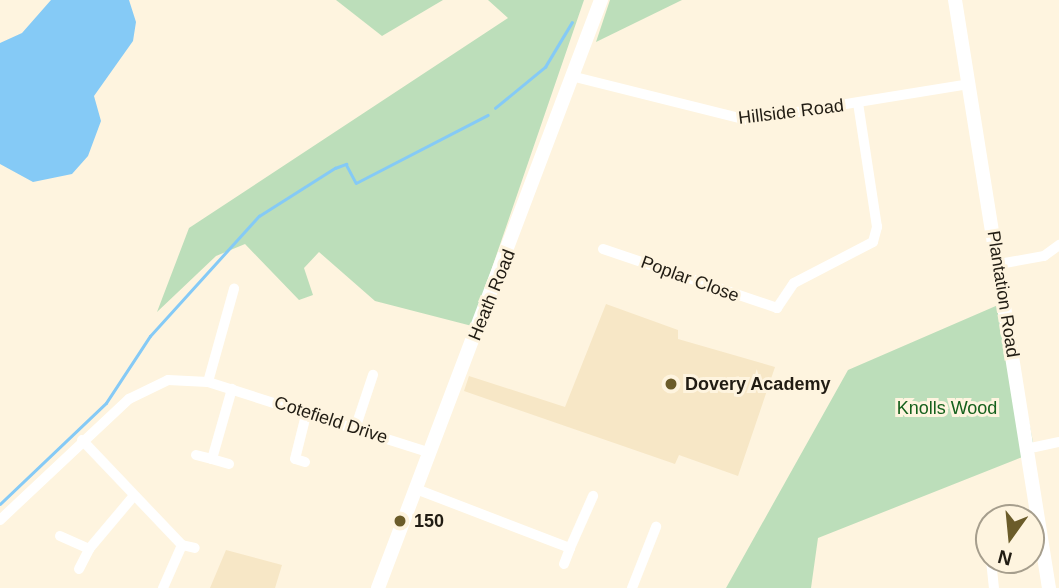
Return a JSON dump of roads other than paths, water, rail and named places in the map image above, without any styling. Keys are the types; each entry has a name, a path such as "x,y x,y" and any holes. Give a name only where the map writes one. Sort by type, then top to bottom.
{"street":[{"name":"Heath Road","path":"378,588 575,77 601,0"},
{"name":"Plantation Road","path":"955,0 1049,588"},
{"name":"Hillside Road","path":"575,77 725,119 858,103 970,84"},
{"name":"Poplar Close","path":"603,248 776,312 794,283 873,242 877,227 858,103"},
{"path":"999,264 1044,256 1059,245"},
{"path":"208,383 234,289"},
{"path":"356,426 373,375"},
{"name":"Cotefield Drive","path":"0,520 82,440 148,386 191,379 356,426 430,453"},
{"path":"212,459 232,389"},
{"path":"283,455 300,460 307,411"},
{"path":"82,440 132,498 181,545 195,548"},
{"path":"1026,449 1059,442"},
{"path":"196,455 229,464"},
{"path":"416,489 570,548"},
{"path":"564,564 593,496"},
{"path":"79,569 89,549 132,498"},
{"path":"632,588 656,527"},
{"path":"60,536 89,549"},
{"path":"163,588 181,545"}],"water":[{"path":"51,0 129,0 136,22 133,41 94,96 101,121 88,156 72,174 33,182 0,164 0,43 22,33"}],"waterway":[{"path":"495,108 545,67 572,22"},
{"path":"0,504 106,403 150,336 259,216 335,168 346,164 356,183 488,115"}],"place":[{"name":"Dovery Academy","path":"671,384"},
{"name":"150","path":"400,521"}],"park label":[{"name":"Knolls Wood","path":"947,408"}]}
